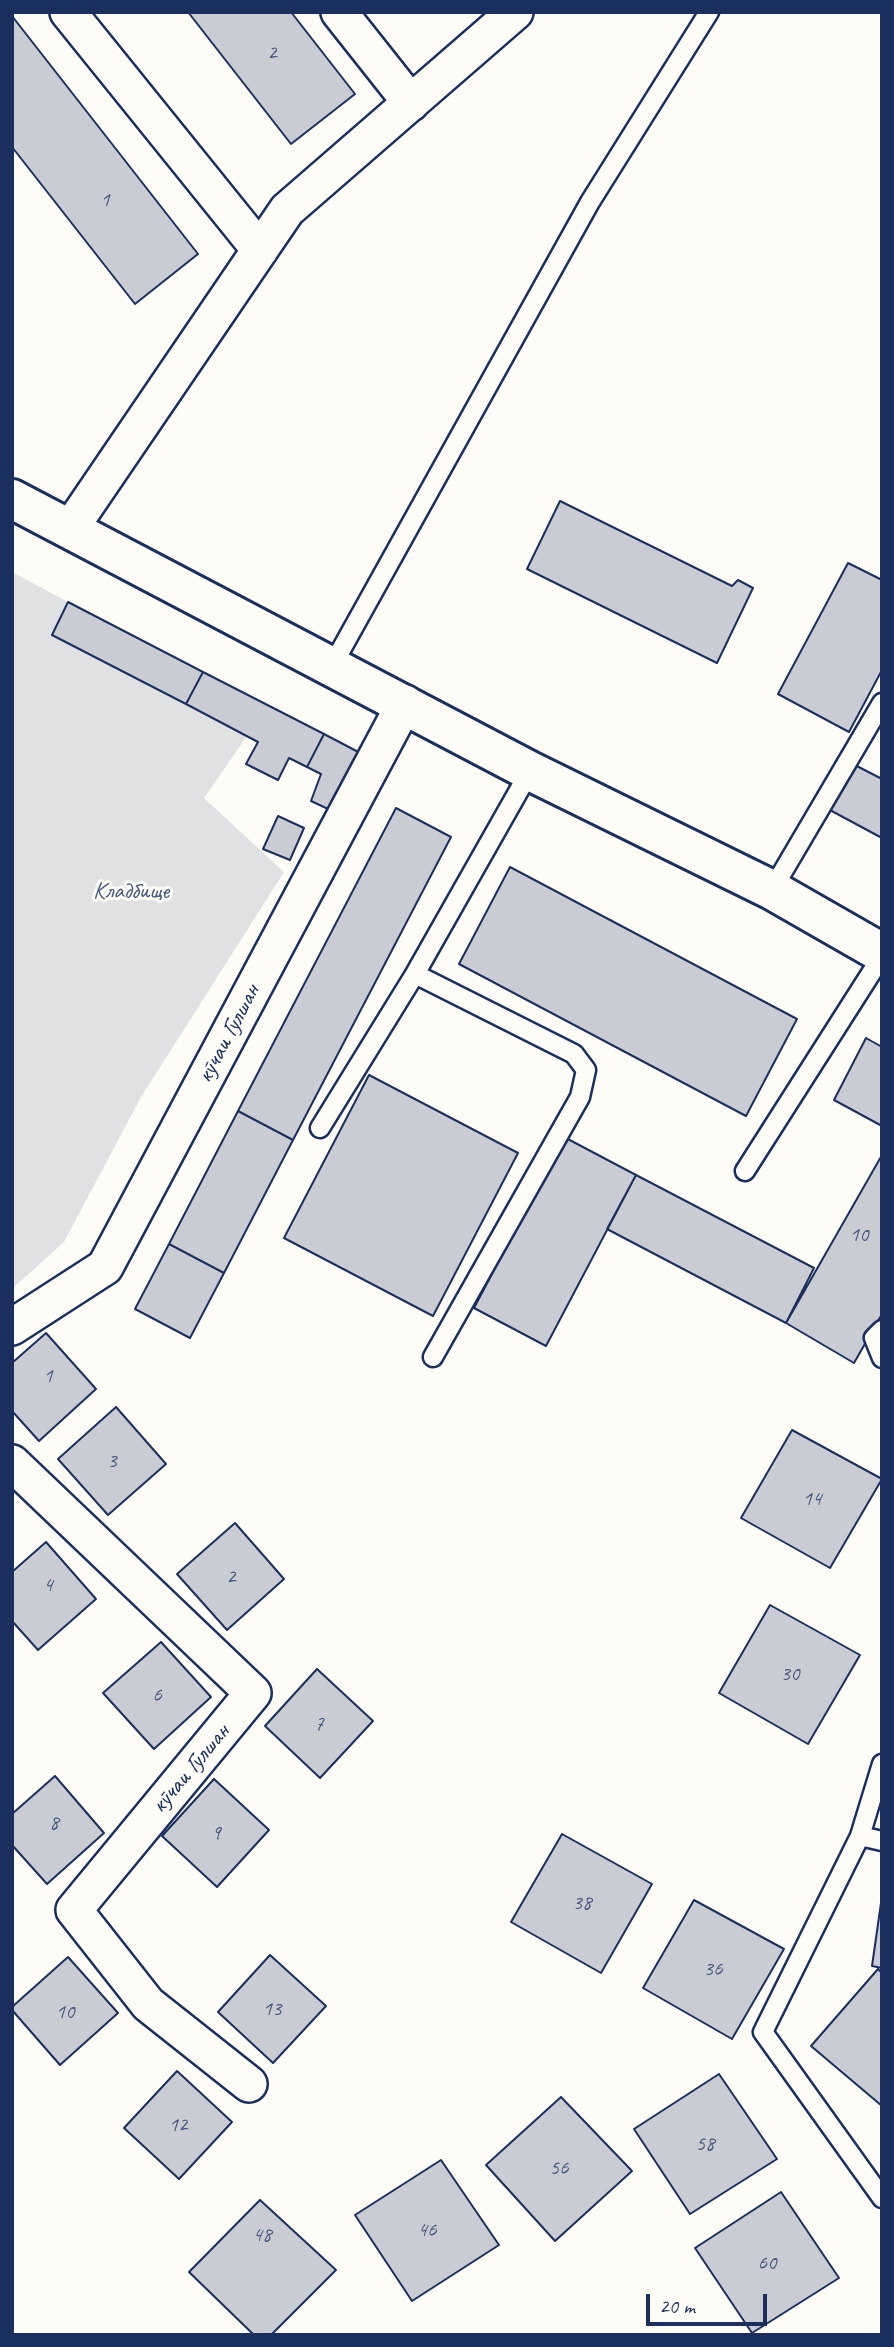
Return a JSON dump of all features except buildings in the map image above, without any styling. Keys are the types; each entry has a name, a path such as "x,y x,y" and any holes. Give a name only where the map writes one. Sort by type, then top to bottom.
{"main road":[{"path":"12,499 530,771 772,890 882,954"}],"street":[{"path":"68,12 260,250"},
{"path":"339,12 411,103"},
{"path":"70,529 287,210 515,12"},
{"name":"кӯчаи Гулшан","path":"12,1327 106,1267 405,703"},
{"name":"кӯчаи Гулшан","path":"12,1463 253,1693 74,1910 148,2004 249,2084"}],"lane":[{"path":"332,666 590,202 709,12"},
{"path":"772,890 882,703"},
{"path":"320,1128 415,974 530,771"},
{"path":"745,1171 882,954"},
{"path":"415,974 574,1054 586,1070 580,1097 433,1357"},
{"path":"882,1330 874,1338 882,1358"},
{"path":"882,1763 860,1836 763,2032 882,2198"},
{"path":"860,1836 882,1841"}],"green space":[{"name":"Кладбище","path":"12,572 68,602 52,635 247,736 204,798 284,872 141,1097 64,1242 12,1289"}]}
